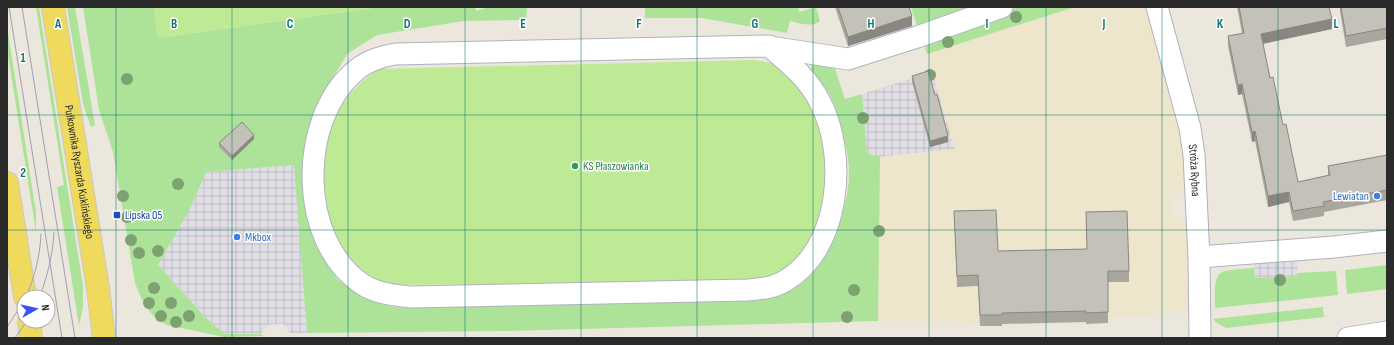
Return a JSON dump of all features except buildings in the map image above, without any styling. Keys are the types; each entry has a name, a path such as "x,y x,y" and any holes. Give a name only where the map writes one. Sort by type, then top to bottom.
{"main road":[{"name":"Pułkownika Ryszarda Kuklińskiego","path":"53,7 97,280 104,338"},
{"path":"7,182 24,289"}],"street":[{"path":"769,46 798,70 811,85 821,103 828,121 834,144 836,166 834,199 831,214 823,235 812,255 800,270 783,282 766,288 748,290 411,297 386,294 363,285 346,271 332,251 322,232 315,209 312,186 316,142 330,104 340,87 354,72 374,59 395,54 769,46 848,59 917,37 1002,7"},
{"name":"Stróża Rybna","path":"1156,7 1190,128 1194,155 1200,338"},
{"path":"1198,257 1334,247 1387,241"},
{"path":"1348,338 1387,332"}],"shaded area":[{"path":"1075,7 1146,7 1182,133 1186,180 1180,193 1172,197 1173,215 1180,217 1185,222 1187,227 1189,312 1108,318 1108,323 1086,324 1002,324 980,326 956,321 878,321 880,157 955,149 927,54"},
{"path":"932,72 955,149 880,157 867,153 862,94"},
{"name":"Mkbox","path":"295,165 307,333 290,333 283,324 268,325 261,334 225,334 206,318 158,265 190,209 206,172"},
{"path":"1297,258 1298,276 1255,278 1254,261"}],"green space":[{"path":"36,7 39,7 83,286 83,307 79,326 57,187 64,185"},
{"path":"67,7 75,7 95,125 91,127 83,104"},
{"path":"83,7 154,7 158,38 380,7 474,7 477,11 488,7 642,7 527,8 526,20 464,21 377,35 347,54 320,100 307,133 304,152 302,187 309,223 321,254 337,279 361,296 374,302 403,308 754,301 771,298 798,286 818,267 826,254 839,225 847,194 849,181 848,160 838,117 835,106 828,92 811,68 811,61 834,66 845,99 862,94 867,153 880,157 878,321 508,331 307,333 294,165 206,172 190,209 158,265 206,318 225,334 261,334 264,336 224,337 167,325 150,313 140,296 135,283 113,152 99,110"},
{"path":"154,7 380,7 158,38"},
{"path":"645,7 798,7 799,12 816,7 820,21 809,25 790,21 787,33 702,18 645,18"},
{"path":"911,7 984,7 918,29"},
{"path":"1019,7 1075,7 927,54 924,44 927,40"},
{"path":"7,26 36,211 36,232 7,49"},
{"name":"KS Płaszowianka","path":"755,60 771,63 797,81 814,108 828,157 825,208 804,253 781,274 753,282 382,285 362,271 351,259 341,246 327,217 321,181 328,136 341,107 351,93 378,69"},
{"path":"1387,265 1387,289 1347,294 1345,270"},
{"path":"1254,268 1255,278 1297,276 1297,273 1336,271 1338,295 1215,308 1215,285 1220,274 1224,271"},
{"path":"1323,307 1324,317 1226,328 1213,319"}],"tram line":[{"path":"9,7 62,338"},
{"path":"22,7 75,338"},
{"path":"42,289 49,265 54,232"},
{"path":"29,289 40,250 41,234"},
{"path":"7,327 16,313"},
{"path":"15,338 21,329"}],"place":[{"name":"KS Płaszowianka","path":"575,166"},
{"name":"Lewiatan","path":"1377,196"},
{"name":"Lipska 05","path":"117,215"},
{"name":"Mkbox","path":"237,237"}]}
